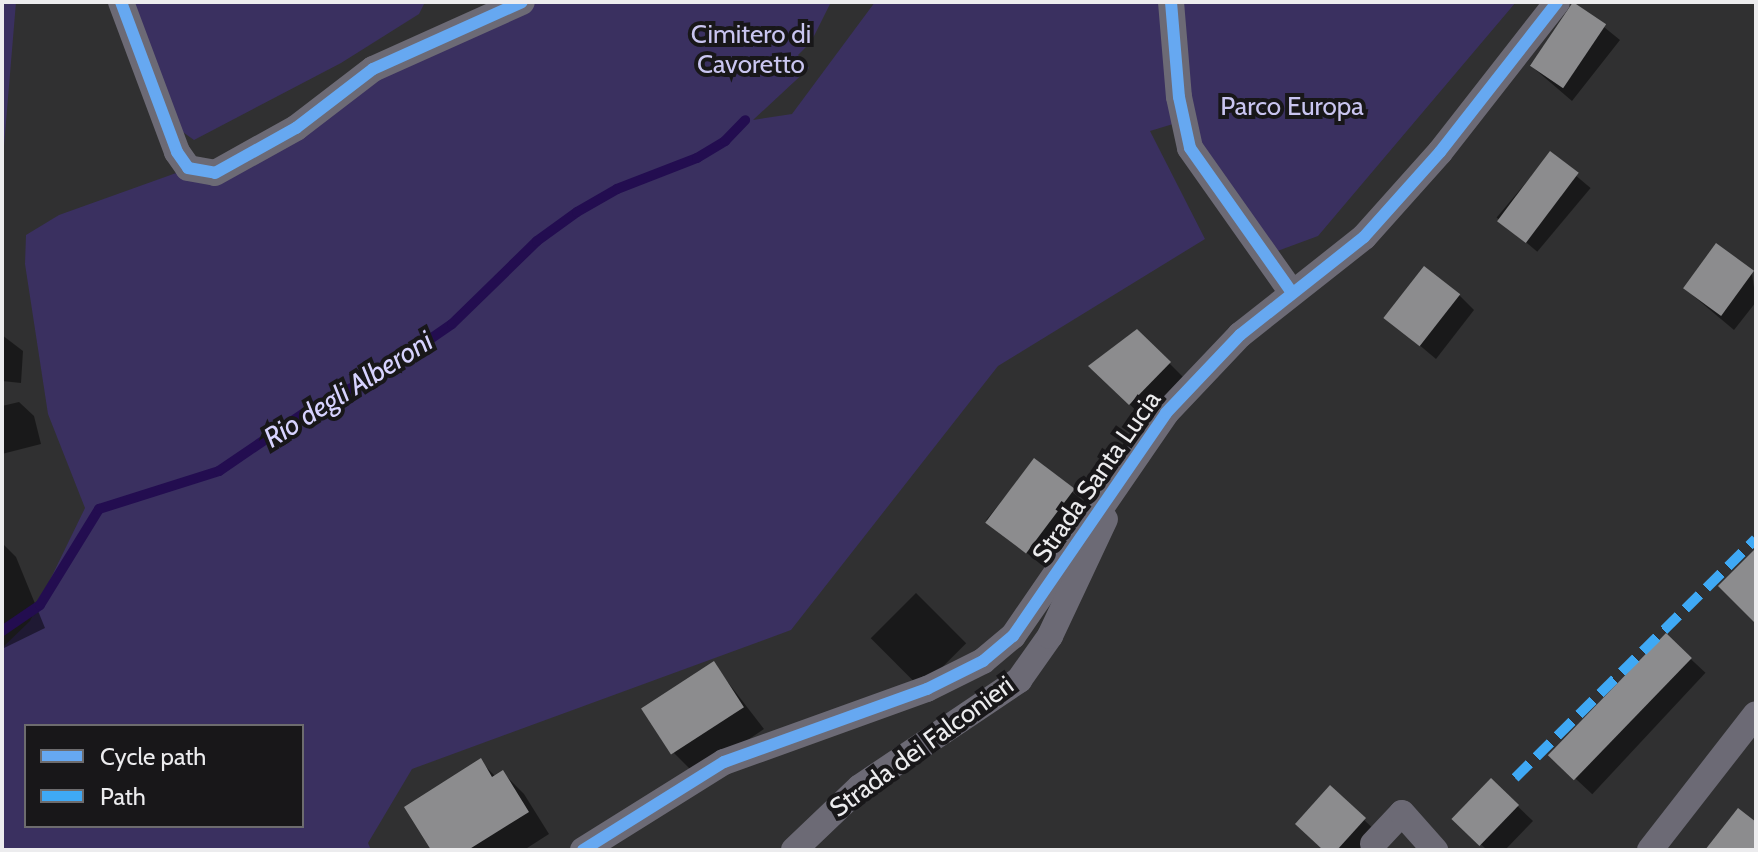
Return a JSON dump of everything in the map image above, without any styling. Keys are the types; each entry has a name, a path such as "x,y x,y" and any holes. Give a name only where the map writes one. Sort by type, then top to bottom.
{"street":[{"path":"121,2 177,152 188,168 215,173 234,166 296,128 373,69 522,2"},
{"path":"1171,2 1179,97 1190,148 1290,290"},
{"name":"Strada Santa Lucia","path":"583,850 724,762 868,714 983,661 1013,636 1166,413 1290,290 1364,237 1440,152 1557,2"},
{"name":"Strada dei Falconieri","path":"794,850 860,787 1019,680 1067,603 1126,468"},
{"path":"1650,850 1756,714"},
{"path":"1373,844 1402,813 1435,850"}],"green space":[{"path":"2,2 16,2 2,170"},
{"path":"134,2 425,2 419,14 341,63 194,140 180,130"},
{"path":"513,2 831,2 811,42 798,55 809,68 753,120 792,114 875,2 1516,2 1318,236 1261,257 1183,121 1150,131 1205,239 998,366 791,630 412,769 368,843 371,850 2,850 2,648 30,621 85,508 48,414 25,264 26,235 59,215 218,158"}],"building":[{"path":"1573,2 1606,24 1563,88 1530,66"},
{"path":"1550,151 1579,173 1526,243 1497,221"},
{"path":"1716,243 1754,271 1721,316 1683,288"},
{"path":"1424,266 1460,294 1420,346 1383,318"},
{"path":"1137,329 1171,362 1129,405 1088,366"},
{"path":"1034,458 1075,489 1026,553 985,523"},
{"path":"1756,548 1756,624 1718,586"},
{"path":"1666,633 1692,658 1574,780 1548,755"},
{"path":"714,661 744,707 671,755 641,708"},
{"path":"481,758 492,777 503,770 529,812 468,850 431,850 404,807"},
{"path":"1491,778 1519,805 1479,846 1451,819"},
{"path":"1330,785 1366,818 1337,850 1323,850 1295,824"},
{"path":"1738,808 1756,822 1756,850 1705,850"}],"waterway":[{"name":"Rio degli Alberoni","path":"2,631 40,605 99,509 219,471 310,409 381,373 452,324 537,241 577,212 617,189 697,158 725,141 745,120"}],"marked path":[{"path":"1515,778 1756,539"}],"cycle path":[{"path":"121,2 177,152 188,168 215,173 296,128 373,69 522,2"},
{"path":"1171,2 1179,97 1190,148 1290,290"},
{"path":"583,850 724,762 927,689 983,661 1013,636 1166,413 1240,335 1364,237 1440,152 1557,2"}],"park label":[{"name":"Cimitero di Cavoretto","path":"751,50"},
{"name":"Parco Europa","path":"1292,107"}]}
